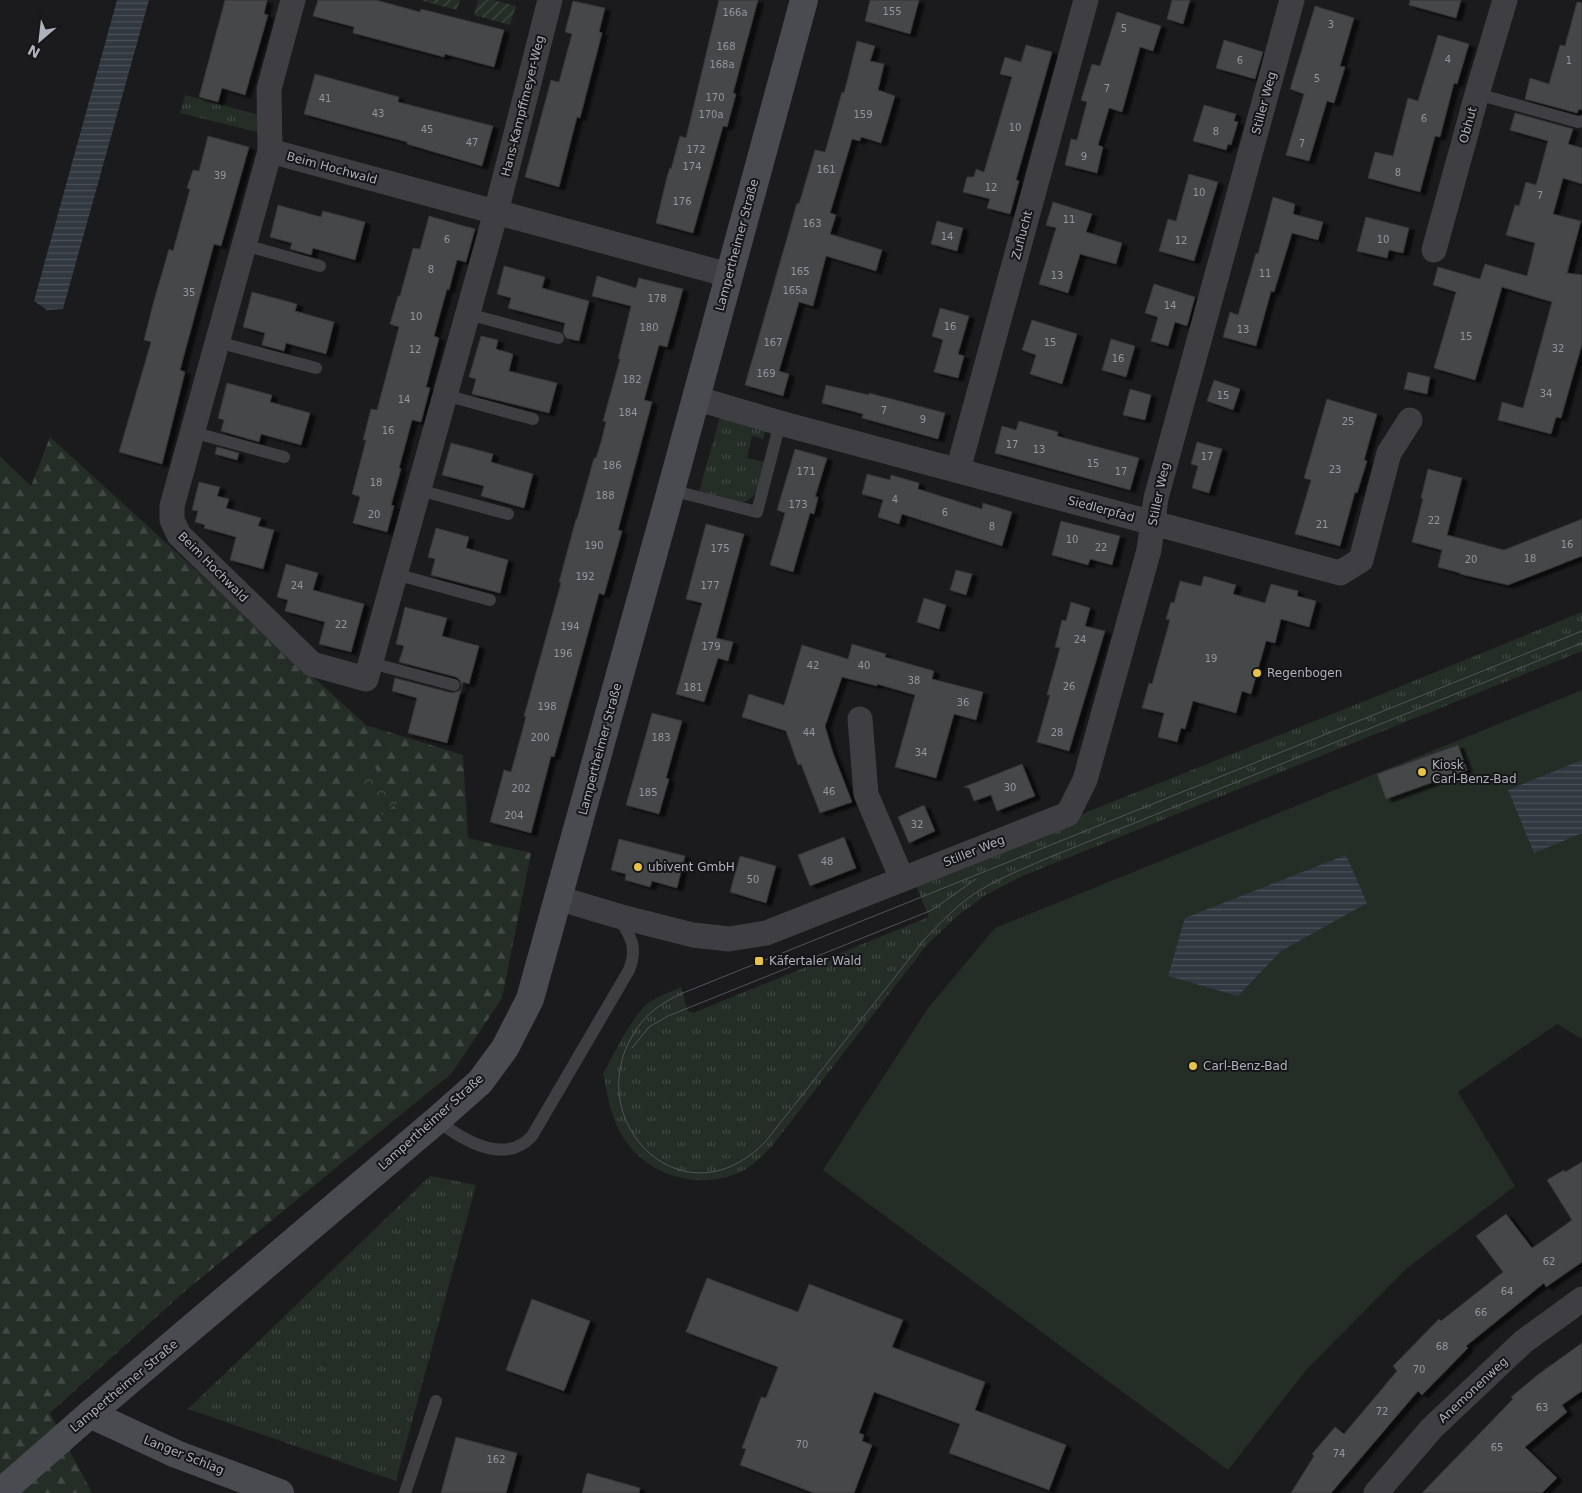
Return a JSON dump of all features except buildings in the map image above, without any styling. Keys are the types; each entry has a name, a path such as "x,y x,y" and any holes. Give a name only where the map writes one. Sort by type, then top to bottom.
{"street":[{"path":"270,152 270,89 294,0"},
{"name":"Lampertheimer Straße","path":"0,1493 90,1414 437,1120 480,1082 505,1048 530,999 804,0"},
{"name":"Zuflucht","path":"958,470 1086,0"},
{"name":"Stiller Weg","path":"558,898 618,916 694,935 729,939 766,933 1068,814 1085,780 1149,550 1156,498 1292,0"},
{"name":"Obhut","path":"1434,250 1505,0"},
{"name":"Hans-Kampffmeyer-Weg","path":"496,212 546,1"},
{"name":"Beim Hochwald","path":"496,212 366,679 312,664 179,535 172,520 172,506 270,152 496,212 729,275"},
{"name":"Siedlerpfad","path":"695,398 780,423 1340,573 1361,560 1389,453 1410,420"},
{"path":"860,719 866,794 902,880"},
{"name":"Anemonenweg","path":"1376,1493 1432,1428 1523,1342 1582,1299"},
{"name":"Langer Schlag","path":"90,1414 176,1454 280,1493"}],"lane":[{"path":"1477,94 1578,122 1582,121"},
{"path":"244,246 320,266"},
{"path":"468,314 558,338"},
{"path":"217,342 316,368"},
{"path":"445,395 533,419"},
{"path":"671,490 757,512 780,423"},
{"path":"192,432 284,457"},
{"path":"419,490 508,514"},
{"path":"395,574 490,600"},
{"path":"371,662 454,685"},
{"path":"437,1120 449,1130 466,1139 501,1151 516,1149 526,1143 532,1136 632,962 634,955 633,944 618,916"},
{"path":"405,1493 436,1401"}],"green space":[{"path":"423,0 460,0 457,10"},
{"path":"478,0 494,0 516,6 510,25 474,15"},
{"path":"185,95 260,115 261,133 180,113"},
{"path":"720,417 766,428 763,439 752,436 747,458 764,462 758,487 752,497 741,503 699,491"},
{"path":"50,437 366,725 463,755 468,838 531,853 502,998 452,1073 185,1291 50,1413 92,1493 0,1493 0,456 31,486"},
{"path":"1582,612 1582,651 1020,877 984,896 956,917 926,946 772,1146 756,1162 741,1172 719,1179 702,1180 685,1179 669,1174 654,1167 640,1157 628,1145 619,1130 611,1110 603,1074 634,1019 646,1005 654,1000 681,987 688,1011 693,1013 929,917 914,881"},
{"name":"Carl-Benz-Bad","path":"1582,690 1582,1039 1557,1024 1458,1092 1515,1186 1406,1269 1307,1369 1228,1470 823,1170 928,1008 995,928"},
{"path":"375,768 400,801 382,815 356,782"},
{"path":"430,1176 476,1185 396,1481 188,1409"}],"shaded area":[{"path":"117,0 149,0 63,309 47,310 34,301"},
{"path":"1582,760 1582,833 1534,853 1508,790"},
{"path":"1346,855 1367,903 1281,951 1238,996 1168,976 1185,918"}],"tram line":[{"path":"1582,631 678,995 659,1007 642,1022 623,1056 619,1091 627,1122 645,1149 670,1166 700,1173 733,1165 766,1141 924,940 958,907 980,890 1055,855 1582,643"},
{"path":"632,1048 649,1027 668,1016 932,910 976,879"}],"place":[{"name":"Regenbogen","path":"1257,673"},
{"name":"Kiosk Carl-Benz-Bad","path":"1422,772"},
{"name":"ubivent GmbH","path":"638,867"},
{"name":"Käfertaler Wald","path":"759,961"},
{"name":"Carl-Benz-Bad","path":"1193,1066"}]}
